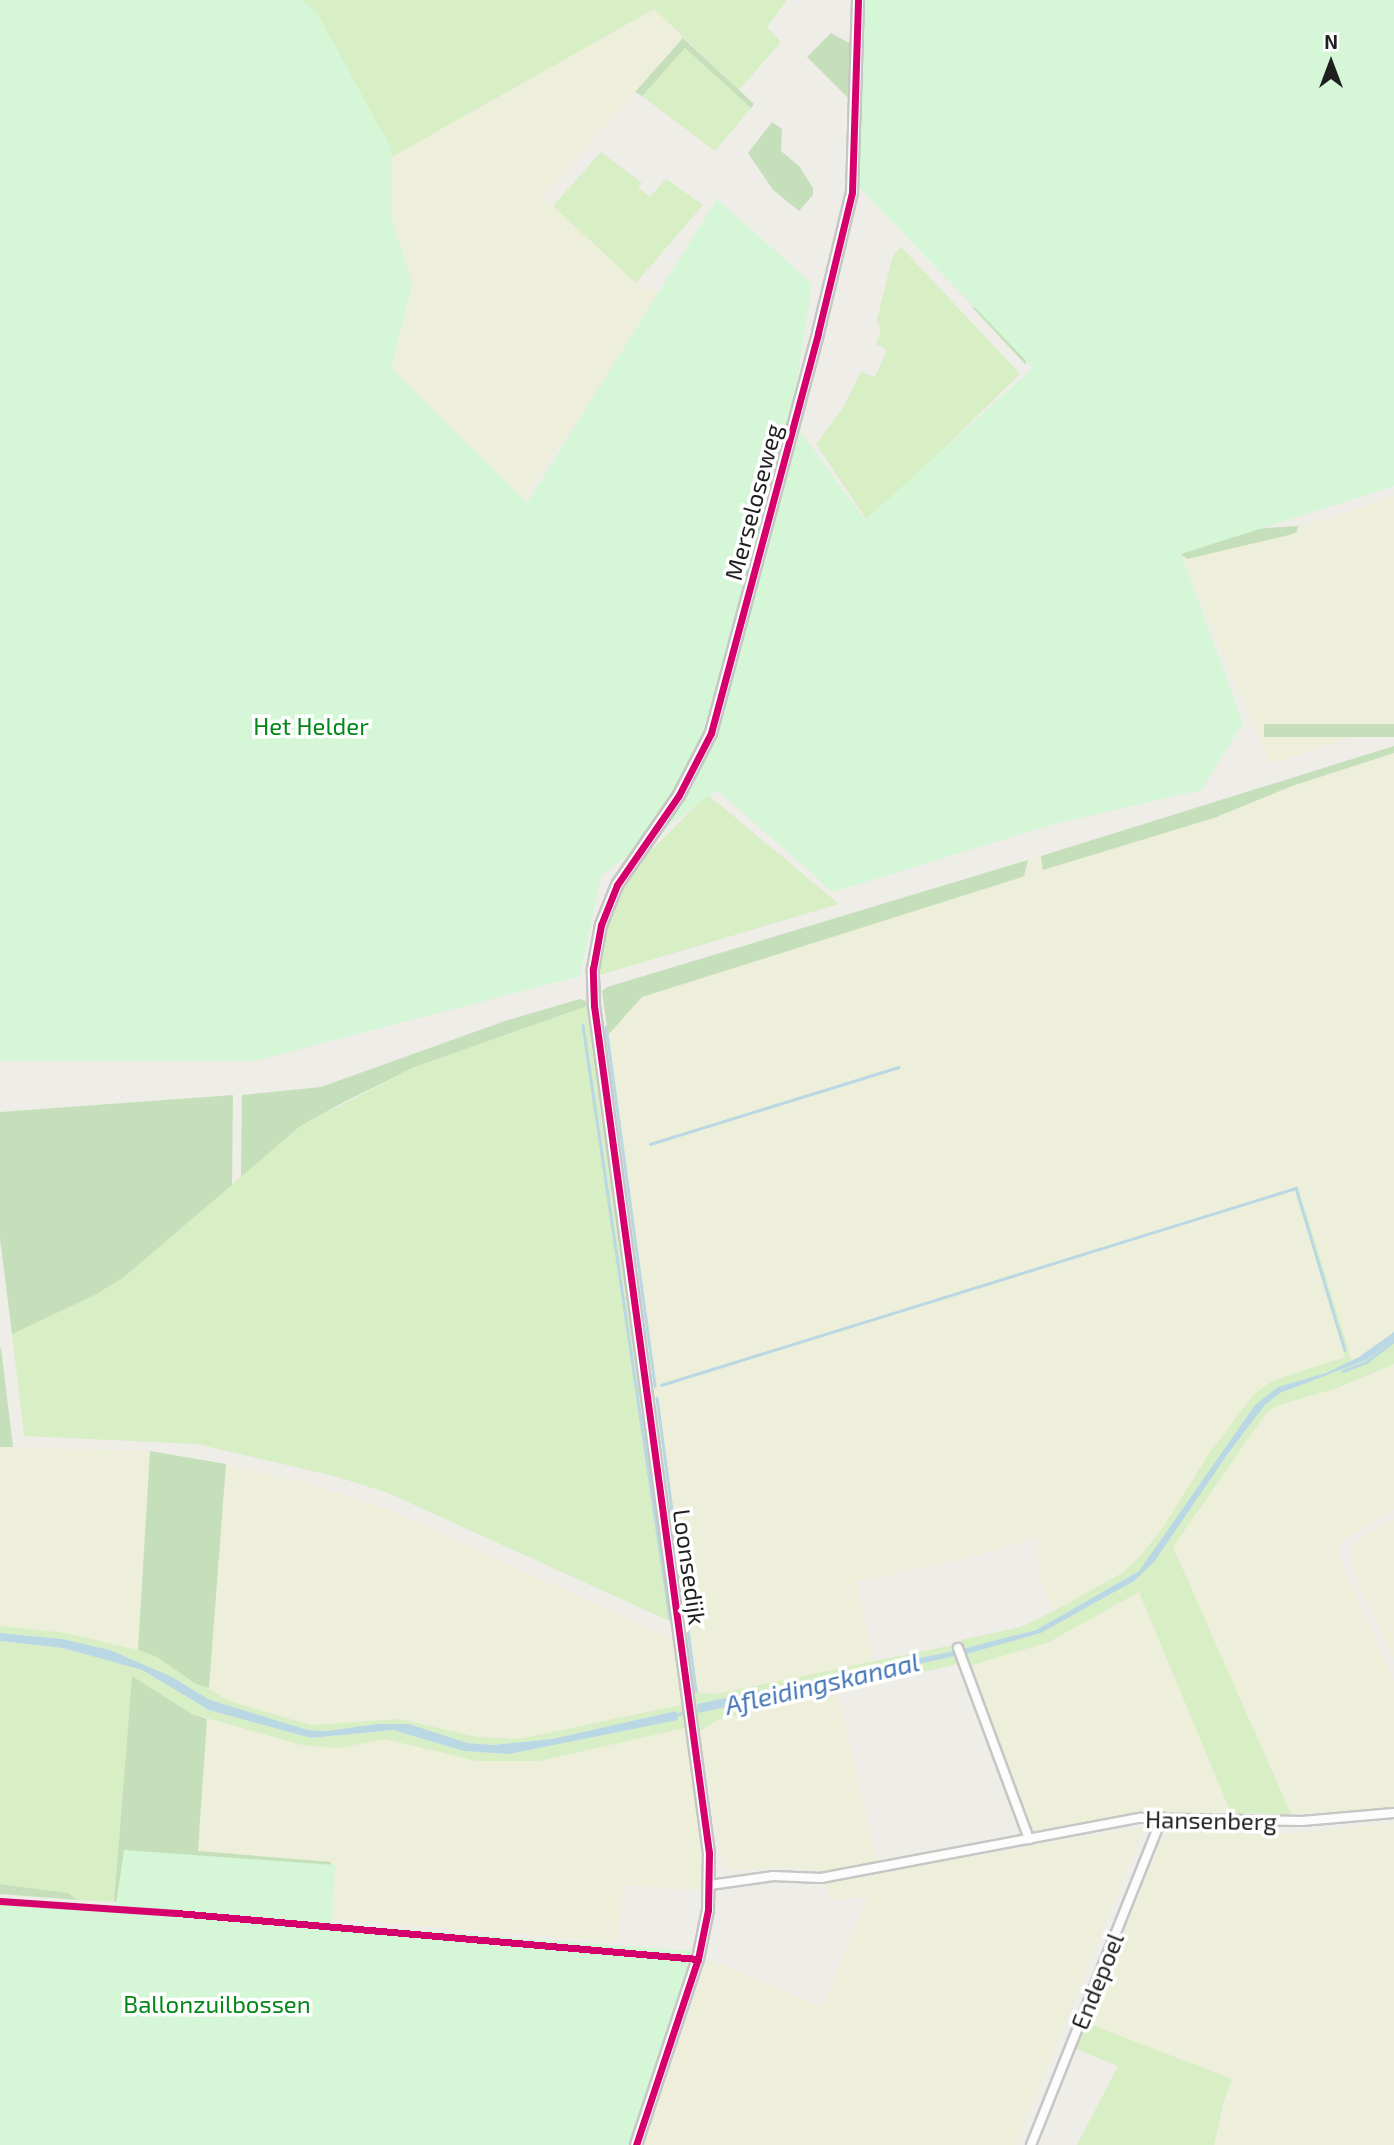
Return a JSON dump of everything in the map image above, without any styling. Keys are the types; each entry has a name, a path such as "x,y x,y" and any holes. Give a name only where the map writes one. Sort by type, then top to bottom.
{"street":[{"name":"Merseloseweg","path":"593,986 601,925 617,885 679,794 711,733 815,346 852,192 858,1"},
{"name":"Loonsedijk","path":"593,986 709,1853 710,1885 698,1959 636,2145"},
{"path":"958,1648 1029,1839"},
{"name":"Hansenberg","path":"710,1885 773,1876 821,1878 1140,1818 1302,1821 1394,1813"},
{"name":"Endepoel","path":"1031,2145 1162,1817"}],"green space":[{"name":"Het Helder","path":"0,0 301,0 317,13 391,148 391,216 412,284 391,368 527,503 717,199 812,284 791,419 865,520 1033,368 854,182 863,0 1394,0 1394,486 1181,554 1243,723 1201,790 1054,824 833,892 717,790 601,875 580,976 254,1061 0,1061"},
{"path":"296,0 787,0 767,27 781,42 739,90 654,9 390,158"},
{"path":"655,9 683,38 542,196 641,287 665,294 521,500 396,376 394,361 400,332 388,215 390,158"},
{"path":"831,33 851,44 850,100 807,57"},
{"path":"683,38 754,104 751,108 685,48 642,96 635,92"},
{"path":"685,48 751,108 715,151 642,96"},
{"path":"772,122 782,129 781,151 799,166 813,188 813,195 799,211 773,190 748,153"},
{"path":"601,152 642,183 638,187 650,197 666,179 703,205 636,283 553,206"},
{"path":"901,247 1020,374 868,522 816,444 844,406 861,372 875,377 887,350 876,344 881,330 877,320 893,255"},
{"path":"972,307 982,308 1025,349 1026,365"},
{"path":"1394,495 1394,724 1270,764 1182,558 1289,535 1297,532 1298,526 1345,514"},
{"path":"1298,526 1297,532 1289,535 1187,559 1179,553 1236,530"},
{"path":"1264,724 1394,724 1394,737 1264,737"},
{"path":"1394,746 1394,753 1292,786 1214,818 1043,870 1041,856"},
{"path":"1394,753 1394,1332 1352,1361 1298,1188 1295,1188 1345,1357 1274,1380 1208,1456 1164,1526 1142,1554 1122,1573 1054,1611 1039,1577 1037,1537 968,1558 857,1582 874,1663 716,1694 692,1692 608,1035 642,997 1027,871 1028,860 1041,856 1044,870 1214,818 1292,786"},
{"path":"707,794 839,904 600,975 599,948 625,877"},
{"path":"1028,860 1024,876 1016,879 642,997 608,1035 602,991 607,987"},
{"path":"580,999 586,1001 587,1006 412,1068 344,1102 299,1127 241,1177 242,1095 321,1087 505,1021"},
{"path":"587,1006 674,1623 388,1493 338,1477 197,1444 24,1436 12,1334 95,1295 124,1277 299,1127 412,1068"},
{"path":"233,1095 232,1185 124,1277 95,1295 12,1334 0,1239 0,1112"},
{"path":"1298,1187 1352,1361 1326,1373 1278,1387 1255,1405 1139,1571 1036,1630 962,1649 961,1640 1020,1627 1122,1573 1142,1554 1164,1526 1208,1455 1255,1393 1274,1380 1345,1357 1295,1188"},
{"path":"1394,1340 1394,1364 1337,1388 1279,1405 1266,1413 1173,1547 1291,1814 1231,1813 1139,1592 1049,1642 966,1667 963,1655 1041,1633 1134,1581 1265,1405 1280,1393 1366,1360"},
{"path":"1,1348 13,1447 0,1447"},
{"path":"1394,1364 1394,1509 1342,1541 1338,1554 1394,1682 1394,1808 1291,1814 1173,1547 1266,1413 1279,1405 1337,1388"},
{"path":"0,1447 150,1451 138,1650 66,1633 0,1626"},
{"path":"150,1451 226,1464 209,1688 196,1684 157,1657 138,1650"},
{"path":"226,1464 303,1482 387,1509 676,1641 685,1704 519,1739 478,1737 399,1719 310,1725 227,1700 209,1688"},
{"path":"1394,1519 1394,1659 1354,1573 1351,1554 1353,1545 1361,1538"},
{"path":"1139,1592 1231,1813 1139,1813 1031,1836 966,1667 1049,1642"},
{"path":"0,1626 66,1633 138,1650 157,1657 227,1700 310,1725 399,1719 478,1737 519,1739 685,1704 689,1727 539,1761 477,1761 385,1739 338,1748 302,1745 192,1714 132,1676 114,1902 78,1900 68,1893 0,1884 0,1641 63,1648 142,1670 209,1710 311,1738 393,1730 464,1751 509,1754 677,1720 676,1711 552,1739 493,1745 467,1743 409,1724 327,1731 308,1730 210,1700 172,1677 110,1650 62,1639 0,1633"},
{"path":"953,1645 958,1664 719,1719 698,1732 692,1692 716,1694","holes":["953,1651 954,1656 699,1713 697,1704"]},
{"path":"132,1676 192,1714 207,1719 198,1851 331,1862 328,1919 114,1902"},
{"path":"838,1694 877,1862 819,1872 782,1867 732,1871 721,1857 712,1792 698,1732 719,1719"},
{"path":"207,1719 302,1745 338,1748 385,1739 477,1761 539,1761 689,1727 704,1851 701,1891 623,1885 618,1942 328,1919 198,1851"},
{"path":"1394,1823 1394,2145 1214,2145 1232,2079 1087,2023 1164,1836 1173,1829 1275,1835"},
{"path":"1144,1827 1016,2145 644,2145 708,1959 822,2007 868,1896 829,1901 827,1881"},
{"name":"Ballonzuilbossen","path":"124,1850 335,1865 332,1924 706,1952 640,2145 0,2145 0,1898 116,1905"},
{"path":"0,1884 68,1893 78,1900 0,1894"},
{"path":"1087,2023 1232,2079 1214,2145 1077,2145 1118,2066 1076,2049"}],"water":[{"path":"1394,1332 1394,1340 1366,1360 1280,1393 1265,1405 1227,1455 1154,1562 1134,1581 1041,1633 963,1655 962,1649 1036,1630 1139,1571 1255,1405 1278,1387 1326,1373 1359,1357"},
{"path":"0,1633 62,1639 110,1650 172,1677 210,1700 308,1730 327,1731 377,1724 409,1724 467,1743 493,1745 552,1739 676,1711 678,1720 509,1754 464,1751 393,1730 311,1738 209,1710 142,1670 63,1648 0,1641"},
{"path":"954,1651 955,1656 699,1713 697,1704"}],"waterway":[{"path":"583,1025 670,1618"},
{"path":"606,1027 655,1386"},
{"path":"650,1144 898,1067"},
{"path":"661,1385 1296,1188 1345,1350"},
{"name":"Afleidingskanaal","path":"1343,1371 1366,1362 1394,1341"},
{"path":"657,1398 696,1690"},
{"name":"Afleidingskanaal","path":"674,1715 698,1710"}],"cycle path":[{"path":"636,2145 698,1959 708,1910 709,1853 594,1006 593,969 601,925 617,885 679,795 711,733 818,333 852,192 858,0"},
{"path":"0,1901 177,1913 698,1959"}]}
